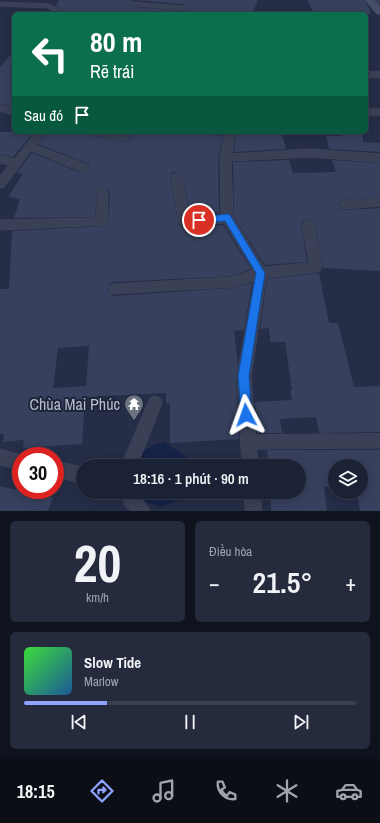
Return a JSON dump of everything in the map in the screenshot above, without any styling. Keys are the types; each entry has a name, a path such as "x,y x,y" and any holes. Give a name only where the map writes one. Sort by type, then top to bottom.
{"street":[{"path":"370,1 380,12"},
{"path":"132,12 135,2 184,8"},
{"path":"0,4 50,6 60,12"},
{"path":"368,74 380,74"},
{"path":"0,108 12,111"},
{"path":"368,112 380,112"},
{"path":"0,184 40,134"},
{"path":"104,134 125,138"},
{"path":"230,134 225,158 227,218 261,273 244,376 249,459"},
{"path":"30,147 84,168"},
{"path":"225,158 309,153 380,158"},
{"path":"0,159 17,163"},
{"path":"176,177 185,222 227,218"},
{"path":"0,225 100,222 103,192"},
{"path":"345,205 380,202"},
{"path":"114,289 232,282 261,273 316,267 308,225"},
{"path":"132,459 156,403"},
{"path":"0,457 12,460"},
{"path":"64,471 76,474"},
{"path":"131,499 142,511"},
{"path":"253,499 254,511"}],"lane":[{"path":"370,1 380,2"},
{"path":"248,442 380,441"}],"water":[{"path":"165,442 188,459 138,459 143,452 154,445"},
{"path":"138,499 183,499 160,507"}],"building":[{"path":"59,0 132,0 258,0 253,12 66,12 56,6","holes":["132,0 183,4 188,9 183,11 135,7 130,4"]},
{"path":"307,0 364,0 371,14 368,14 368,12 313,12"},
{"path":"12,53 12,107 0,104 0,67"},
{"path":"0,132 12,132 12,134 32,134 13,157 0,154"},
{"path":"46,134 90,134 93,136 125,142 131,139 130,135 126,134 206,134 223,136 218,158 219,213 191,215 181,174 172,172 170,177 178,222 180,226 185,228 223,225 251,269 232,276 114,282 109,284 107,290 114,296 232,288 252,283 244,330 234,331 238,365 236,376 239,439 170,443 170,403 166,404 166,393 85,397 82,444 23,447 24,440 3,442 4,434 0,434 0,289 9,289 12,231 105,226 108,222 110,192 107,188 99,188 97,192 95,217 14,218 20,199 8,197 23,174 17,173 32,153 79,172 89,171 89,164 38,144","holes":["89,346 86,386 53,388 58,348"]},
{"path":"236,134 282,134 286,149 234,152"},
{"path":"342,134 363,134 363,142 380,143 380,152 329,149 326,136 342,136"},
{"path":"289,160 293,173 336,172 332,160 380,163 380,197 345,200 338,204 340,209 345,210 380,208 380,271 323,268 315,225 309,219 303,221 301,225 307,262 265,265 234,217 233,162"},
{"path":"319,273 329,323 338,323 354,387 380,386 380,432 319,433 316,417 280,419 282,433 257,433 255,402 292,400 285,342 270,342 269,328 260,329 267,279"},
{"path":"267,450 380,450 380,511 360,511 358,499 368,499 368,459 328,459 328,487 324,487 327,511 271,511 270,499 306,499 306,459 268,459"},
{"path":"0,486 12,489 12,499 53,499 48,511 0,511"}],"place":[{"name":"Chùa Mai Phúc","path":"134,421"}],"route":[{"path":"199,220 227,218 261,273 244,376 246,415"}]}
